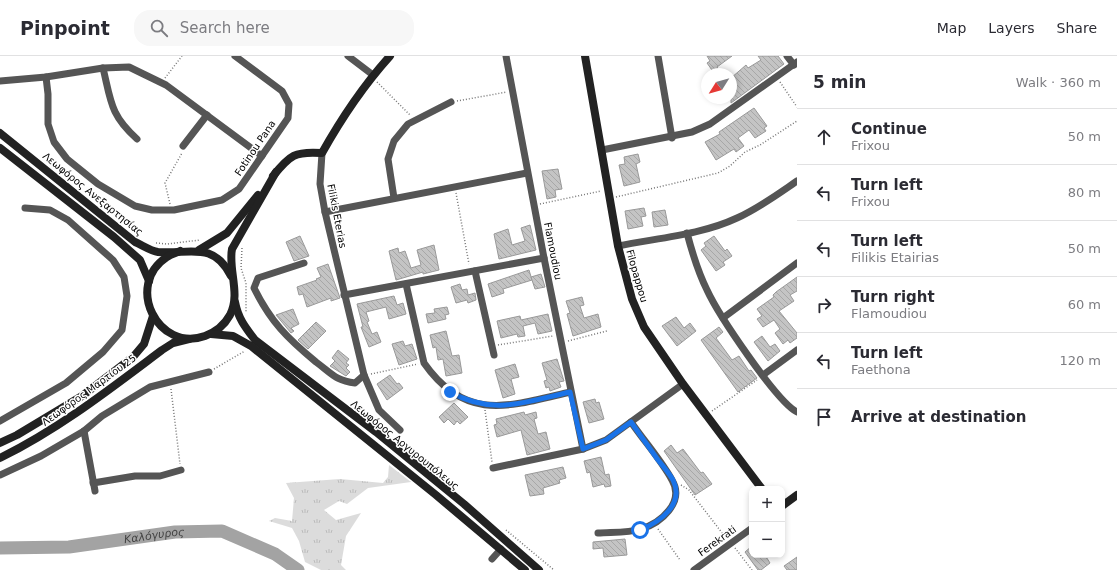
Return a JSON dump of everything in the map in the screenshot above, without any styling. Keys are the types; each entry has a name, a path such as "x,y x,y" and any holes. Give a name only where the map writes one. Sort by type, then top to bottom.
{"main road":[{"name":"Filikis Eterias","path":"322,153 343,117 372,76 390,56"},
{"name":"Filopappou","path":"585,56 618,246 632,299 644,327 683,384 760,486"},
{"name":"Λεωφόρος Ανεξαρτησίας","path":"0,133 135,242 157,252 180,251"},
{"name":"Λεωφόρος Ανεξαρτησίας","path":"0,148 114,237 140,260 149,280"},
{"path":"199,250 227,233 276,172 296,154 305,152 322,153"},
{"path":"251,345 237,313 230,258 232,249 276,172"},
{"path":"234,282 227,268 214,256 199,250 180,251 167,257 156,267 149,280 147,293 148,305 153,316 162,328 175,335 190,338 200,338 211,334 222,326 230,315 235,302"},
{"name":"Λεωφόρος Μαρτίου 25","path":"0,443 17,435 82,396 133,357 144,344 153,316"},
{"path":"211,334 233,336 251,345"},
{"name":"Λεωφόρος Μαρτίου 25","path":"0,458 29,444 58,426 173,343 190,338"},
{"name":"Λεωφόρος Αργυρουπόλεως","path":"251,345 525,570"},
{"name":"Λεωφόρος Αργυρουπόλεως","path":"251,345 376,432 464,504 539,570"},
{"path":"785,504 797,495"}],"street":[{"name":"Fotinou Pana","path":"46,77 48,124 54,142 67,159 98,184 135,206 152,210 171,210 222,200 239,189 288,118 289,104 282,91 235,56"},
{"path":"348,56 372,76"},
{"name":"Flamoudiou","path":"506,56 560,343 583,449"},
{"path":"658,56 672,138"},
{"path":"602,150 672,138 692,132 710,124 795,64 787,56"},
{"path":"104,68 114,113 123,127 137,139"},
{"path":"0,81 46,77 104,68 129,68 161,82 207,114 262,156"},
{"path":"394,198 388,159 394,141 408,124 451,102"},
{"path":"183,146 207,114"},
{"name":"Filikis Eterias","path":"322,153 320,184 325,212 364,375 379,410 400,430"},
{"path":"325,212 528,173"},
{"path":"618,246 711,228 736,219 759,207 797,181"},
{"path":"0,422 66,383 103,352 122,330 127,296 124,277 113,260 68,220 50,210 25,208"},
{"path":"686,233 707,290 723,318 763,375 790,408 797,412"},
{"path":"344,296 544,258"},
{"path":"304,263 258,278 254,288 264,309 288,339 341,382 355,384 364,375"},
{"path":"723,318 797,263"},
{"path":"473,271 494,355"},
{"path":"406,284 424,363 432,374 450,392 466,400 485,405 510,406 570,392"},
{"path":"763,375 797,350"},
{"path":"0,475 41,456 84,431 102,416 150,387 209,372"},
{"path":"493,468 583,449 606,440 683,384"},
{"path":"598,533 640,530 654,523 666,514 674,504 676,493 673,480 631,422"},
{"path":"84,431 94,487 135,476 160,476 181,470"},
{"name":"Ferekrati","path":"694,570 749,530"},
{"path":"492,559 501,549"}],"path":[{"path":"161,82 182,56"},
{"path":"372,76 415,120"},
{"path":"776,77 797,107"},
{"path":"451,102 513,91"},
{"path":"610,199 718,173 730,166 745,152 760,145 796,122"},
{"path":"171,210 164,183 181,156 183,146"},
{"path":"454,186 473,271"},
{"path":"534,205 609,190"},
{"path":"242,246 241,268 246,283 246,309 248,317"},
{"path":"560,343 607,331"},
{"path":"492,346 559,335"},
{"path":"242,347 251,345"},
{"path":"209,372 240,356 251,345"},
{"path":"364,375 424,363"},
{"path":"706,415 763,375"},
{"path":"170,381 181,470"},
{"path":"485,405 493,468"},
{"path":"673,480 689,490 730,544 738,550 752,570"},
{"path":"654,523 680,560"},
{"path":"502,527 554,570"}],"green space":[{"path":"389,465 411,482 368,488 347,504 339,501 324,510 336,520 361,513 346,536 341,565 346,570 321,570 305,562 299,541 292,528 269,521 275,518 292,521 294,498 286,483 340,479 383,483 388,477"}],"building":[{"path":"707,56 732,56 718,68 710,68 707,63 710,61"},
{"path":"758,56 778,56 784,64 737,99 737,73 746,65 748,68 761,60"},
{"path":"754,108 767,126 764,128 766,131 755,138 749,130 738,138 744,146 736,152 734,149 716,160 705,142 720,134 719,132"},
{"path":"638,154 640,162 636,164 640,182 624,186 619,165 625,164 624,157"},
{"path":"558,169 562,189 555,190 556,197 547,199 542,171"},
{"path":"644,208 646,216 641,217 643,226 628,229 625,211"},
{"path":"665,210 668,225 654,227 652,212"},
{"path":"530,225 536,250 499,259 494,234 508,229 512,245 525,241 521,228"},
{"path":"300,236 309,256 294,261 286,242"},
{"path":"714,236 725,251 727,249 732,256 723,262 725,265 716,271 701,250 706,246 704,243"},
{"path":"434,245 439,270 423,274 423,272 396,280 389,251 398,248 399,253 405,251 411,268 421,265 417,250"},
{"path":"328,264 340,298 331,301 331,298 307,307 303,294 299,295 297,287 317,280 316,279 321,277 317,268"},
{"path":"529,270 532,280 503,289 504,293 492,297 488,284"},
{"path":"541,274 545,287 535,289 531,277"},
{"path":"797,277 797,291 790,295 794,301 779,311 797,333 797,338 790,343 788,340 783,344 775,333 780,329 774,320 763,327 757,319 762,316 757,309 774,297 773,295 776,292"},
{"path":"460,284 462,290 467,289 468,295 475,293 476,300 468,303 467,300 456,303 451,287"},
{"path":"394,296 397,305 403,303 406,314 389,319 386,307 366,312 369,321 367,322 372,334 377,332 381,342 369,347 361,327 363,327 357,304"},
{"path":"582,297 584,305 580,306 584,318 598,314 601,327 573,336 567,314 570,313 566,301"},
{"path":"447,307 449,314 445,315 446,319 428,323 426,314 435,313 434,309"},
{"path":"293,309 299,324 291,328 294,331 291,333 276,315"},
{"path":"548,314 552,331 538,334 535,323 523,326 525,336 518,337 517,334 501,338 497,321 520,316 521,320"},
{"path":"676,317 684,328 690,323 696,331 677,346 662,326"},
{"path":"316,322 326,331 308,349 298,340"},
{"path":"719,327 723,332 716,338 732,360 739,356 749,371 751,370 757,378 738,392 701,340"},
{"path":"446,331 452,356 459,355 462,373 446,376 443,359 438,360 436,347 433,348 430,335"},
{"path":"762,336 770,347 775,344 780,351 768,361 754,342"},
{"path":"403,341 405,346 412,344 417,359 399,365 392,344"},
{"path":"338,350 349,359 346,363 349,365 346,368 350,372 346,376 330,366 335,361 332,358"},
{"path":"557,359 564,381 559,382 561,387 550,391 549,387 546,388 544,381 547,380 542,363"},
{"path":"515,364 519,377 511,379 515,394 503,398 495,370"},
{"path":"390,375 397,384 399,383 403,388 387,400 377,384"},
{"path":"595,399 596,403 599,402 604,419 589,423 583,402"},
{"path":"454,403 468,417 460,424 457,421 454,425 448,419 444,423 439,417"},
{"path":"524,412 525,415 536,412 537,418 534,419 538,434 546,432 550,449 527,455 521,430 497,437 494,425 497,424 496,419"},
{"path":"671,445 677,453 683,449 701,473 703,472 712,484 695,495 664,451"},
{"path":"601,457 605,475 609,474 611,486 605,487 604,484 593,487 590,472 587,473 584,461"},
{"path":"563,467 566,478 559,480 560,483 543,488 544,494 530,496 525,475"},
{"path":"625,539 627,555 604,557 603,548 593,549 593,542"},
{"path":"749,549 749,558 745,552"},
{"path":"797,557 797,570 787,570 784,566"},
{"path":"749,558 767,558 770,563 761,570 758,570"}],"waterway":[{"name":"Καλόγυρος","path":"0,548 69,547 175,532 222,531 275,554 298,570"}],"route":[{"path":"450,392 466,400 489,406 510,406 570,392 583,449 606,440 631,422 673,480 676,493 674,504 666,514 651,526 640,530"}]}
